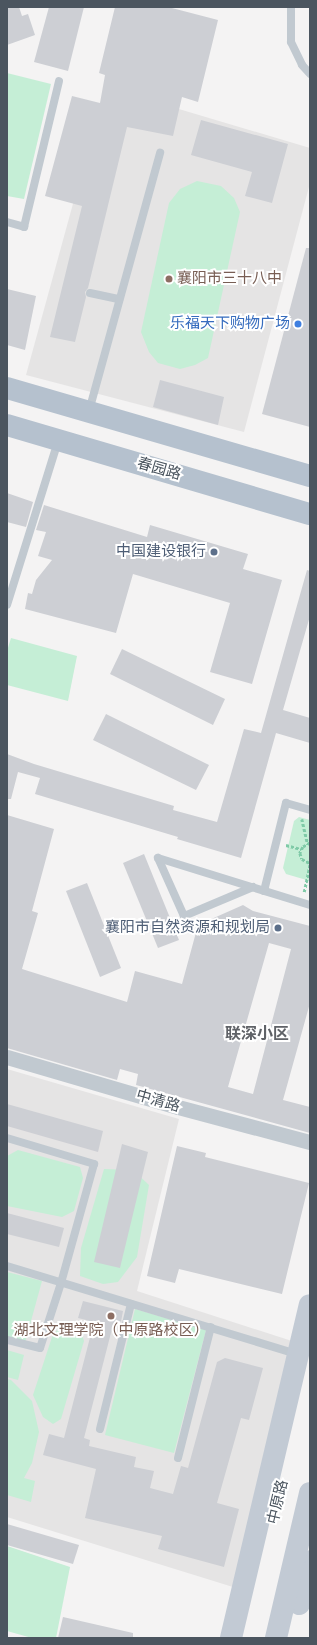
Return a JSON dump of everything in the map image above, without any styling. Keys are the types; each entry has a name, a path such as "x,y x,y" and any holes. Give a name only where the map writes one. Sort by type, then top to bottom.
{"main road":[{"path":"7,388 310,476"},
{"name":"春园路","path":"7,425 310,514"},
{"path":"231,1638 304,1361 310,1305"},
{"name":"中原路","path":"246,1638 304,1361"},
{"name":"中原路","path":"276,1638 310,1493"},
{"path":"291,1638 310,1561"}],"street":[{"name":"中清路","path":"7,1057 178,1107 310,1142"}],"lane":[{"path":"291,7 291,42 302,65 310,74"},
{"path":"7,222 24,227 59,81"},
{"path":"88,412 160,153"},
{"path":"90,293 120,299"},
{"path":"7,605 58,440"},
{"path":"264,891 286,803 310,810"},
{"path":"253,887 184,916 158,858 173,862 253,887 264,891 310,905"},
{"path":"7,1138 94,1164 61,1283 40,1348 7,1340"},
{"path":"7,1266 211,1328 304,1361"},
{"path":"100,1429 131,1304"},
{"path":"178,1458 211,1328"}],"path":[{"path":"276,842 301,849 309,844 300,807"},
{"path":"301,849 302,859 310,863 301,902"}],"shaded area":[{"name":"襄阳市三十八中","path":"105,87 310,148 310,183 244,432 26,375"},
{"name":"湖北文理学院（中原路校区）","path":"7,1069 179,1119 137,1291 292,1341 233,1587 7,1517"}],"green space":[{"path":"7,73 51,84 24,199 7,196"},
{"path":"197,181 221,186 234,198 240,212 208,358 195,365 180,369 158,363 149,352 141,332 169,203 180,189"},
{"path":"11,638 77,656 68,701 7,685 7,651"},
{"path":"299,817 310,820 310,881 286,874 283,868 294,821"},
{"path":"18,1150 80,1167 83,1178 74,1211 62,1217 7,1206 7,1156"},
{"path":"104,1169 133,1170 149,1185 137,1257 118,1282 103,1284 80,1276 81,1248"},
{"path":"7,1272 42,1281 25,1343 7,1338"},
{"path":"135,1309 206,1330 174,1453 105,1435"},
{"path":"62,1324 75,1325 81,1332 84,1341 61,1419 53,1424 43,1417 33,1395 52,1337"},
{"path":"7,1350 24,1355 18,1380 7,1377"},
{"path":"7,1379 11,1380 32,1401 39,1432 32,1463 24,1478 35,1481 31,1502 7,1495"},
{"path":"7,1546 70,1567 56,1638 32,1638 7,1631"}],"building":[{"path":"7,7 19,7 22,16 28,14 35,35 7,45"},
{"path":"49,7 84,7 68,71 34,62"},
{"path":"115,7 168,7 218,20 198,102 182,97 173,136 127,127 88,288 85,292 86,297 75,342 50,337 82,206 45,196 72,96 100,103 105,75 99,73"},
{"path":"201,120 288,144 272,203 245,196 252,172 191,155"},
{"name":"乐福天下购物广场","path":"306,248 310,248 310,427 262,414"},
{"path":"7,289 36,296 25,350 7,345"},
{"path":"160,380 224,397 218,425 153,407"},
{"path":"7,493 33,502 26,527 7,522"},
{"path":"44,505 147,537 150,525 248,554 243,569 282,580 252,684 210,672 230,603 133,574 116,633 25,609 28,593 32,594 36,580 52,560 38,556 46,532 36,530"},
{"path":"307,570 310,571 310,616 283,710 310,718 310,743 276,733 241,858 177,839 178,837 35,794 40,778 18,772 11,799 7,799 7,754 34,764 174,806 173,810 217,822 244,729 261,733"},
{"path":"122,649 225,699 213,725 110,674"},
{"path":"106,714 209,765 196,790 93,740"},
{"path":"7,815 54,829 32,911 38,913 22,969 127,1002 135,971 182,984 198,925 243,905 253,911 310,926 310,1003 283,1100 310,1107 310,1133 136,1085 138,1074 120,1069 117,1080 7,1048","holes":["269,943 291,949 253,1094 228,1087"]},
{"path":"144,854 179,940 158,948 123,863"},
{"path":"87,883 121,968 100,977 66,891"},
{"path":"7,1104 103,1131 98,1152 7,1126"},
{"path":"122,1144 148,1152 120,1268 94,1262"},
{"path":"177,1146 206,1153 205,1157 309,1183 282,1294 179,1269 175,1283 147,1276"},
{"path":"7,1213 64,1228 59,1247 7,1234"},
{"path":"83,1301 123,1311 120,1327 113,1325 84,1438 90,1440 89,1446 136,1457 134,1467 154,1471 150,1488 173,1494 181,1466 188,1468 217,1362 225,1358 263,1368 249,1420 241,1418 217,1503 239,1509 224,1567 158,1549 162,1536 85,1518 96,1469 43,1455 49,1434 64,1438 94,1322 78,1318"},
{"path":"7,1524 79,1545 73,1564 7,1545"},
{"path":"63,1617 133,1633 133,1638 58,1638"}],"place":[{"name":"襄阳市三十八中","path":"169,279"},
{"name":"乐福天下购物广场","path":"298,324"},
{"name":"中国建设银行","path":"214,552"},
{"name":"襄阳市自然资源和规划局","path":"278,928"},
{"name":"湖北文理学院（中原路校区）","path":"111,1316"}],"district":[{"name":"联深小区","path":"257,1034"}]}
